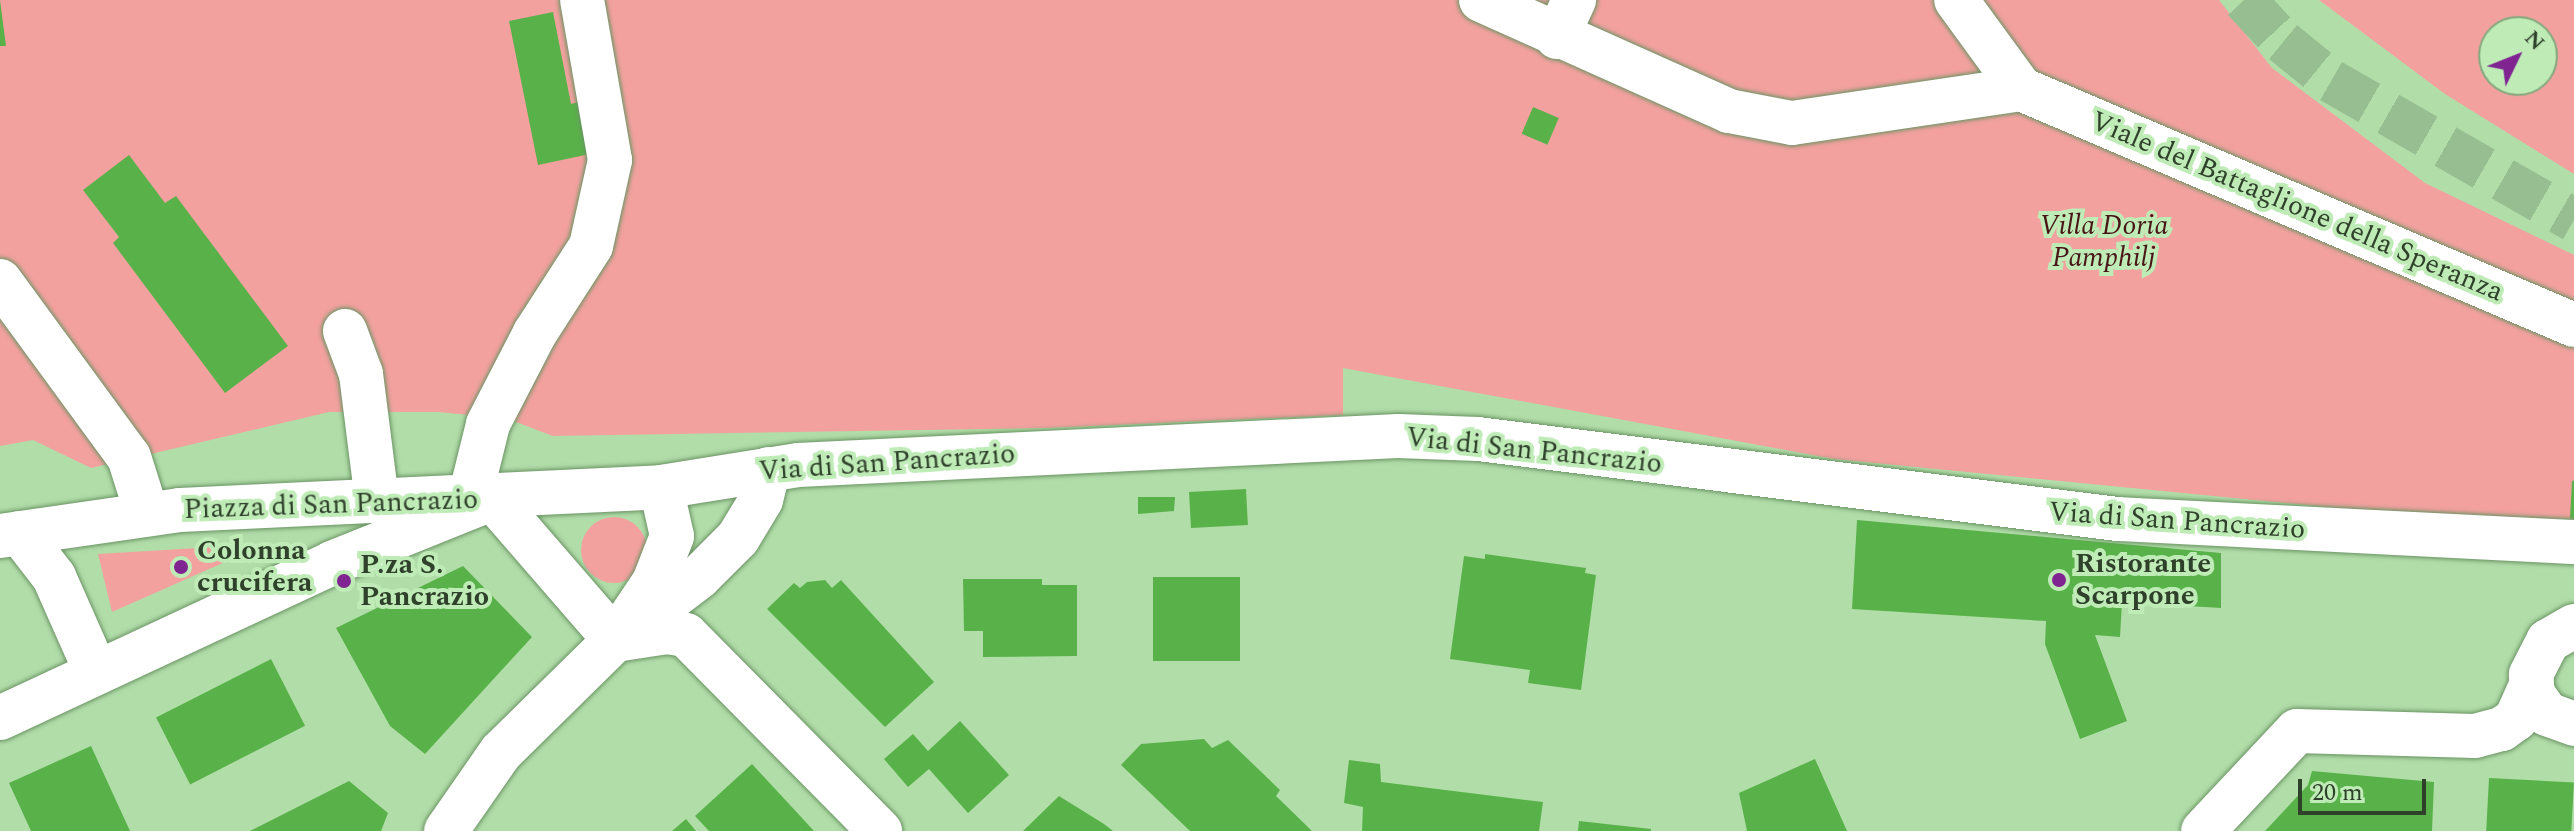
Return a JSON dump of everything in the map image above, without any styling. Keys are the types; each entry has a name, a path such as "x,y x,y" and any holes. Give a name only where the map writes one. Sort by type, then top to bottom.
{"street":[{"path":"582,0 610,160 591,246 535,333 488,424 481,497 615,640"},
{"path":"1481,0 1566,19 1756,120 1792,123 2021,89 1956,0"},
{"name":"Viale del Battaglione della Speranza","path":"2021,89 2574,325"},
{"path":"0,281 129,457 147,514"},
{"path":"345,331 361,374 377,500"},
{"name":"Via di San Pancrazio","path":"481,497 661,487 769,469 1442,436 2047,513 2574,542"},
{"path":"446,831 501,752 615,640 699,577 738,538 761,500 769,469"},
{"path":"615,640 654,582 671,545 672,525 661,487"},
{"name":"Piazza di San Pancrazio","path":"10,534 147,514 481,497"},
{"name":"Piazza di San Pancrazio","path":"10,534 54,577 96,672 481,497"},
{"path":"2203,831 2297,731 2475,736 2502,729 2516,719 2532,683 2540,651 2557,634 2574,626"},
{"path":"615,640 667,632 686,635 880,831"},
{"path":"0,718 96,672"},
{"path":"2532,683 2547,714 2574,724"}],"green space":[{"name":"Villa Doria Pamphilj","path":"0,0 2219,0 2272,68 2425,183 2574,255 2574,519 2440,518 1834,459 1343,368 1343,415 1046,428 553,436 508,419 439,412 329,412 91,468 33,440 0,446"},
{"path":"2319,0 2574,0 2574,174 2445,94"},
{"path":"607,517 621,517 633,522 642,531 647,550 645,563 638,574 621,583 607,583 595,578 586,569 581,557 581,543 586,531 595,522"},
{"path":"231,546 234,558 112,612 98,554"}],"building":[{"path":"0,0 6,46 0,46"},
{"path":"553,12 571,104 579,102 590,154 538,165 509,21"},
{"path":"1533,107 1559,118 1547,145 1522,134"},
{"path":"129,155 165,203 176,196 288,346 225,393 113,243 119,237 83,190"},
{"path":"2574,481 2574,519 2570,518"},
{"path":"1246,489 1248,525 1191,528 1189,492"},
{"path":"1138,497 1175,497 1174,511 1138,514"},
{"path":"1857,520 2221,553 2221,608 2122,602 2120,637 2095,635 2127,721 2080,739 2045,644 2046,621 1852,609"},
{"path":"1485,554 1586,568 1585,573 1596,575 1581,690 1528,683 1530,670 1450,659 1464,556 1485,559"},
{"path":"463,566 532,637 425,754 390,726 336,628"},
{"path":"1153,577 1240,577 1240,661 1153,661"},
{"path":"963,579 1042,579 1042,585 1077,585 1077,656 983,657 983,631 964,631"},
{"path":"825,580 832,588 841,580 934,682 885,727 767,609 794,583 800,588 807,582"},
{"path":"271,659 305,726 190,784 156,718"},
{"path":"960,721 1009,775 968,813 929,769 908,787 884,759 913,734 928,751"},
{"path":"1204,739 1212,748 1228,740 1280,790 1276,796 1312,831 1190,831 1121,765 1141,744"},
{"path":"91,746 130,831 31,831 9,783"},
{"path":"1815,759 1847,831 1747,831 1739,793"},
{"path":"1349,760 1380,764 1381,782 1543,802 1539,831 1362,831 1363,807 1344,803"},
{"path":"752,764 814,831 709,831 695,816"},
{"path":"2312,771 2434,782 2432,831 2265,831 2308,785"},
{"path":"2489,778 2574,782 2571,831 2486,831"},
{"path":"349,781 388,813 381,831 250,831"},
{"path":"1059,796 1104,824 1113,831 1023,831"},
{"path":"686,819 696,831 672,831"},
{"path":"1579,821 1651,829 1651,831 1578,831"}],"tunnel":[{"path":"2244,0 2283,42 2331,81 2574,220"}],"place":[{"name":"Colonna crucifera","path":"181,567"},
{"name":"Ristorante Scarpone","path":"2059,580"},
{"name":"P.za S. Pancrazio","path":"344,581"}]}
